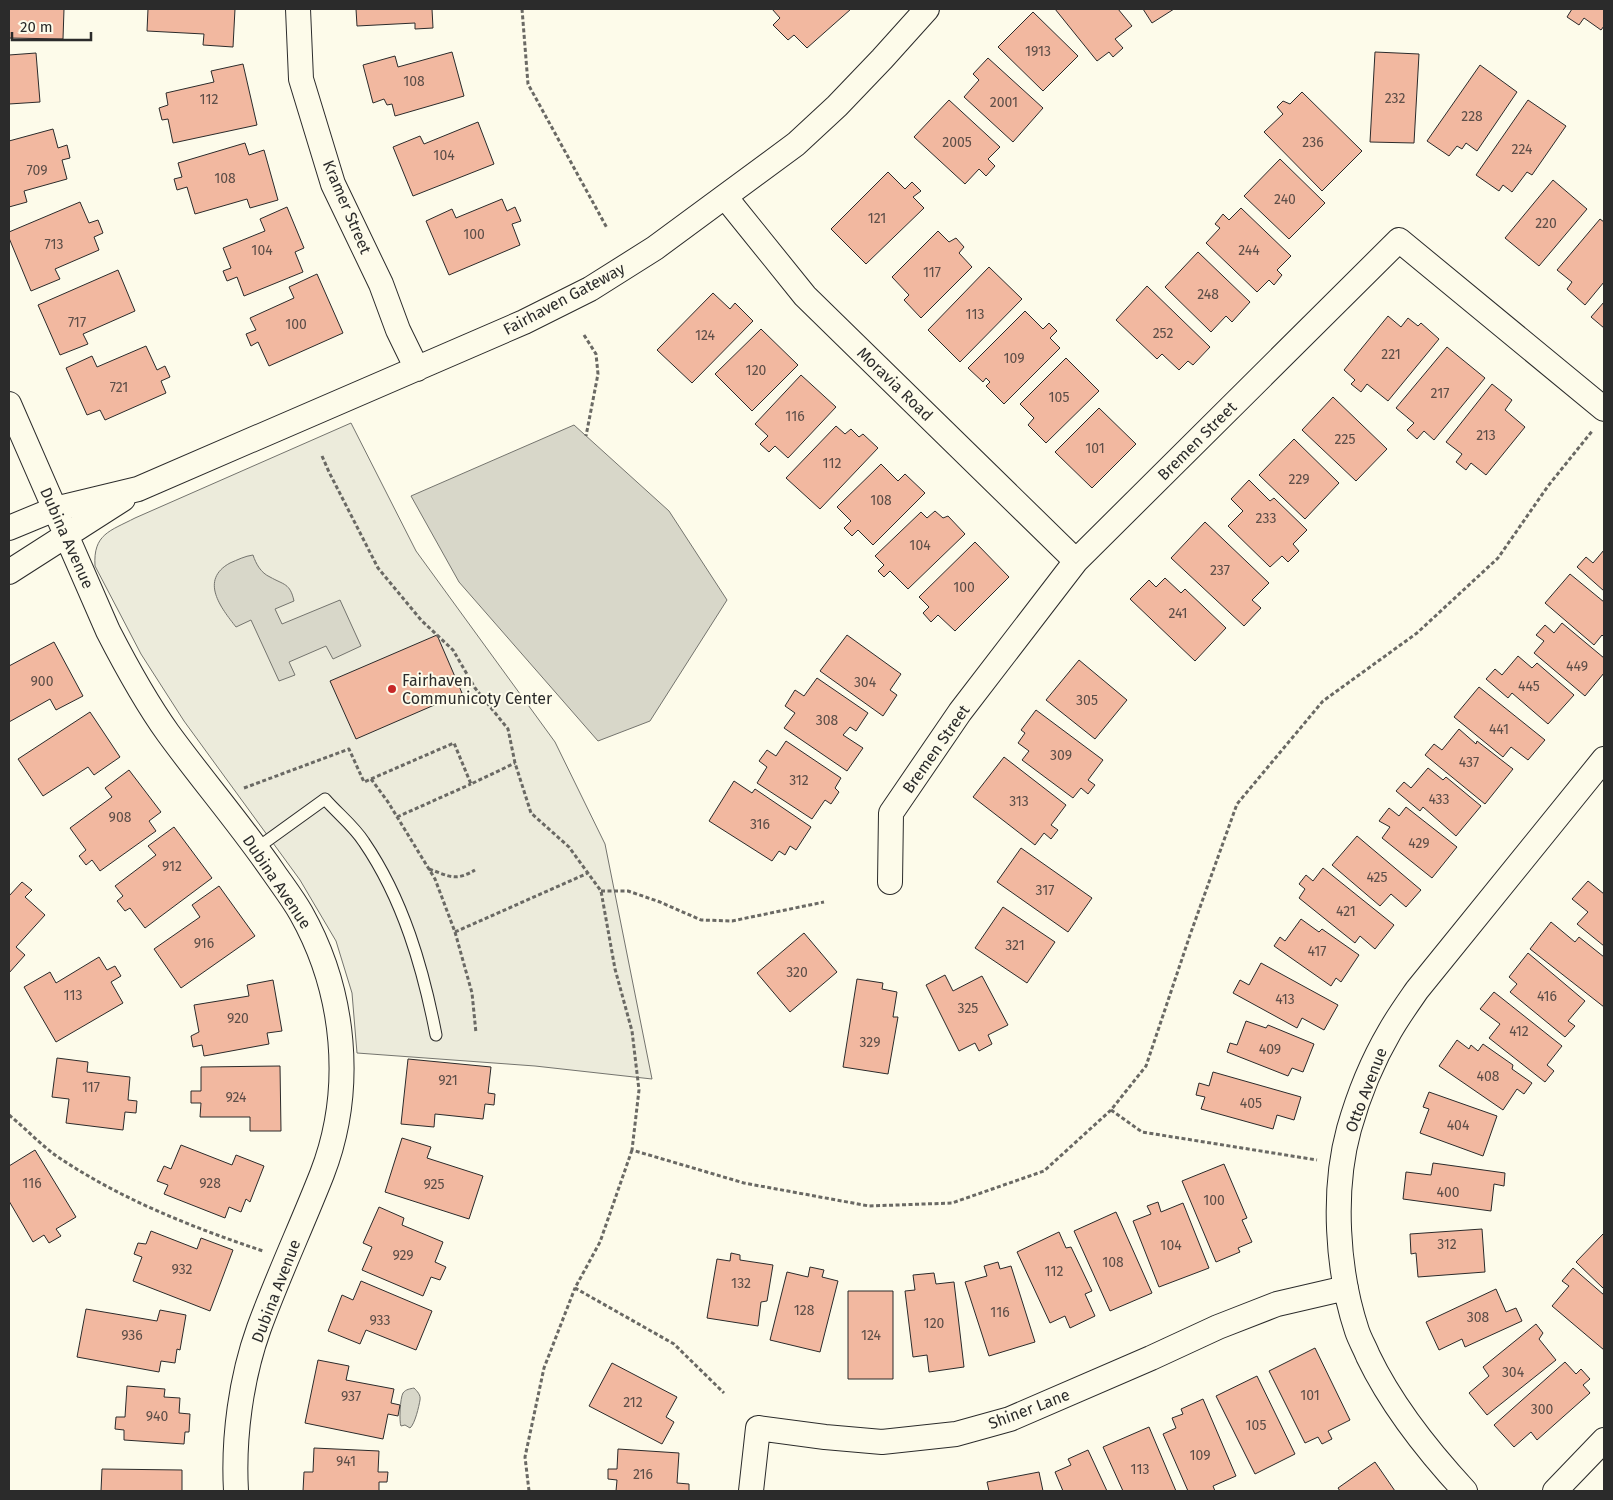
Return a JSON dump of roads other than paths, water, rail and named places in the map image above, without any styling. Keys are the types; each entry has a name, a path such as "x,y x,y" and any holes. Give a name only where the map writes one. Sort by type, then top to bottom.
{"street":[{"name":"Kramer Street","path":"298,9 301,79 333,184 381,284 398,330 417,369"},
{"name":"Fairhaven Gateway","path":"9,572 138,490 524,322 590,289 655,248 726,198 796,144 882,59 927,9"},
{"name":"Moravia Road","path":"726,198 805,296 1076,561"},
{"name":"Bremen Street","path":"890,882 891,813 960,712 1076,561 1399,240 1601,416"},
{"name":"Dubina Avenue","path":"9,404 108,631 167,732 257,848 300,911 317,945 336,1010 340,1039 340,1105 323,1171 259,1328 250,1359 242,1399 237,1440 236,1491"},
{"name":"Fairhaven Gateway","path":"9,528 55,509 138,490"},
{"name":"Otto Avenue","path":"1465,1491 1441,1465 1392,1399 1358,1333 1346,1288 1340,1250 1342,1172 1347,1138 1366,1081 1390,1030 1417,990 1604,759"},
{"name":"Shiner Lane","path":"751,1491 758,1428 825,1438 882,1442 956,1434 1010,1419 1151,1358 1218,1326 1276,1304 1346,1288"},
{"path":"1555,1491 1604,1440"}],"lane":[{"path":"257,848 325,800 363,840 384,876 399,909 428,991 436,1035"}],"place":[{"name":"Fairhaven Communicoty Center","path":"392,689"}]}
